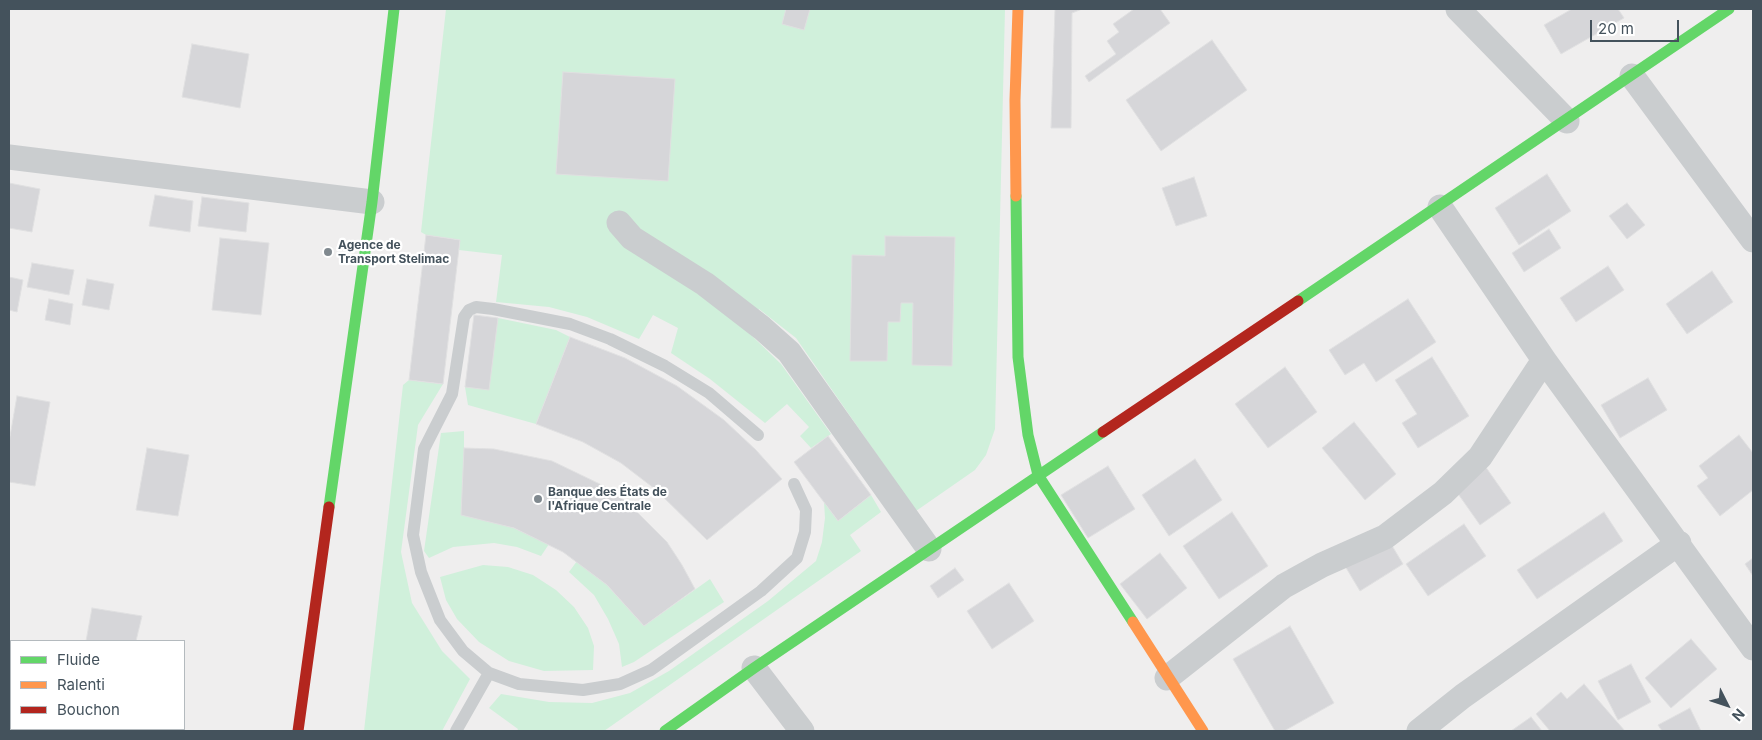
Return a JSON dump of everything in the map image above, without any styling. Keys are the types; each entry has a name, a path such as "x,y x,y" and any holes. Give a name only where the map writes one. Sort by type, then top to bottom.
{"main road":[{"path":"298,731 372,202 394,9"},
{"path":"1018,9 1015,100 1018,357 1028,435 1038,475 1167,678 1203,731"},
{"path":"665,731 754,668 1038,475 1440,207 1729,9"}],"street":[{"path":"1458,9 1567,121"},
{"path":"1632,76 1753,240"},
{"path":"9,157 372,202"},
{"path":"1440,207 1544,360 1679,543 1753,648"},
{"path":"619,223 632,238 704,284 762,328 789,352 929,549"},
{"path":"1167,678 1284,586 1322,565 1385,537 1444,493 1480,457 1544,360"},
{"path":"1419,731 1463,696 1679,543"},
{"path":"754,668 802,731"}],"lane":[{"path":"758,435 709,393 665,366 610,339 570,324 493,308 476,307 469,310 464,317 452,394 424,449 414,535 421,572 440,620 463,651 489,673 520,684 583,690 620,684 651,670 761,591 796,558 805,532 806,510 794,484"},
{"path":"456,731 489,673"}],"green space":[{"path":"446,9 1005,9 995,429 986,455 975,470 916,511 796,338 759,309 748,332 781,364 831,434 811,448 800,436 809,427 787,404 765,423 710,379 671,353 678,328 653,315 639,339 587,317 549,307 496,302 502,255 459,250 460,240 426,235 421,232"},
{"path":"498,318 556,330 570,337 536,424 468,405 465,387"},
{"path":"409,380 443,384 418,425 401,552 412,603 442,651 470,679 442,731 364,731 403,385"},
{"path":"464,431 464,448 488,520 514,528 549,544 541,556 517,547 494,543 453,547 429,558 424,551 441,433"},
{"path":"871,495 881,512 850,535 861,551 604,731 517,731 518,729 489,708 501,694 549,702 592,703 630,693 669,671 768,601 816,561 822,542 825,518 824,502 838,521"},
{"path":"577,561 607,585 644,626 710,579 724,602 634,662 622,667 619,644 608,619 594,595 569,572"},
{"path":"483,565 508,567 533,575 556,590 574,607 588,628 594,646 593,670 544,671 509,661 479,642 457,619 446,600 440,577"}],"building":[{"path":"786,9 810,9 804,30 782,24"},
{"path":"1055,9 1082,9 1072,13 1071,128 1051,128"},
{"path":"1134,9 1160,9 1170,23 1089,82 1085,76 1116,54 1107,41 1119,32 1113,24"},
{"path":"1572,9 1618,9 1624,18 1561,54 1544,25"},
{"path":"1212,40 1247,90 1161,151 1126,100"},
{"path":"192,44 249,54 240,108 182,97"},
{"path":"563,72 675,79 668,181 556,174"},
{"path":"1547,174 1571,211 1519,245 1495,208"},
{"path":"1194,177 1207,216 1176,226 1162,188"},
{"path":"9,183 40,189 32,232 9,228"},
{"path":"155,195 193,201 190,232 149,226"},
{"path":"202,197 249,203 246,232 198,226"},
{"path":"1627,203 1645,225 1627,239 1609,216"},
{"path":"1549,229 1561,248 1524,272 1512,253"},
{"path":"426,235 460,240 443,384 409,380"},
{"path":"885,236 955,237 952,366 912,365 913,303 901,303 900,322 888,322 887,361 850,361 852,255 885,256"},
{"path":"220,238 269,243 261,315 212,310"},
{"path":"32,263 74,270 69,295 27,287"},
{"path":"1608,266 1624,290 1576,322 1560,298"},
{"path":"1712,271 1733,302 1687,334 1666,304"},
{"path":"9,277 23,280 17,312 9,310"},
{"path":"87,279 114,284 109,310 82,305"},
{"path":"49,299 73,304 70,325 45,320"},
{"path":"1408,299 1436,342 1376,382 1364,363 1345,375 1329,350"},
{"path":"474,315 498,318 489,390 465,387"},
{"path":"570,337 625,358 677,386 724,420 756,450 782,479 707,540 655,489 621,463 583,442 536,424"},
{"path":"1432,357 1469,416 1418,448 1402,423 1417,414 1395,380"},
{"path":"1285,367 1317,412 1268,448 1235,404"},
{"path":"1648,378 1667,410 1620,438 1601,405"},
{"path":"17,396 50,402 35,486 9,482 9,442"},
{"path":"1354,422 1396,474 1365,500 1322,448"},
{"path":"1739,435 1753,453 1753,490 1720,516 1697,486 1708,478 1699,466"},
{"path":"828,436 871,495 838,521 794,462"},
{"path":"147,448 189,455 178,516 136,510"},
{"path":"464,448 494,449 552,461 606,487 628,503 667,542 695,589 644,626 607,585 563,552 514,528 461,515"},
{"path":"1195,459 1222,500 1169,536 1142,495"},
{"path":"1108,466 1135,509 1088,538 1061,495"},
{"path":"1485,466 1511,503 1480,525 1454,488"},
{"path":"1232,512 1268,566 1219,599 1183,546"},
{"path":"1604,512 1623,541 1537,599 1517,570"},
{"path":"1464,524 1486,556 1428,596 1406,564"},
{"path":"1388,539 1403,564 1360,591 1345,566"},
{"path":"1160,553 1187,588 1147,619 1120,584"},
{"path":"1753,558 1753,576 1745,564"},
{"path":"955,568 964,580 938,598 930,586"},
{"path":"1009,583 1034,621 992,649 967,611"},
{"path":"92,608 142,616 136,640 86,640"},
{"path":"1290,626 1334,703 1284,731 1275,731 1233,659"},
{"path":"1691,639 1717,669 1671,708 1645,678"},
{"path":"1631,664 1651,702 1618,720 1598,681"},
{"path":"1584,684 1625,731 1550,731 1536,714 1561,692 1567,699"},
{"path":"1690,708 1701,731 1662,731 1658,725"},
{"path":"1531,717 1542,731 1511,731"}],"traffic: fast":[{"path":"329,507 372,202 394,9"},
{"path":"1298,301 1729,9"},
{"path":"1016,196 1018,357 1028,435 1038,475 1133,622"},
{"path":"665,731 754,668 1103,432"}],"traffic: slow":[{"path":"1016,196 1015,100 1018,9"},
{"path":"1133,622 1203,731"}],"traffic: jam":[{"path":"1103,432 1298,301"},
{"path":"298,731 329,507"}],"place":[{"name":"Agence de Transport Stelimac","path":"328,252"},
{"name":"Banque des États de l'Afrique Centrale","path":"538,499"}]}
